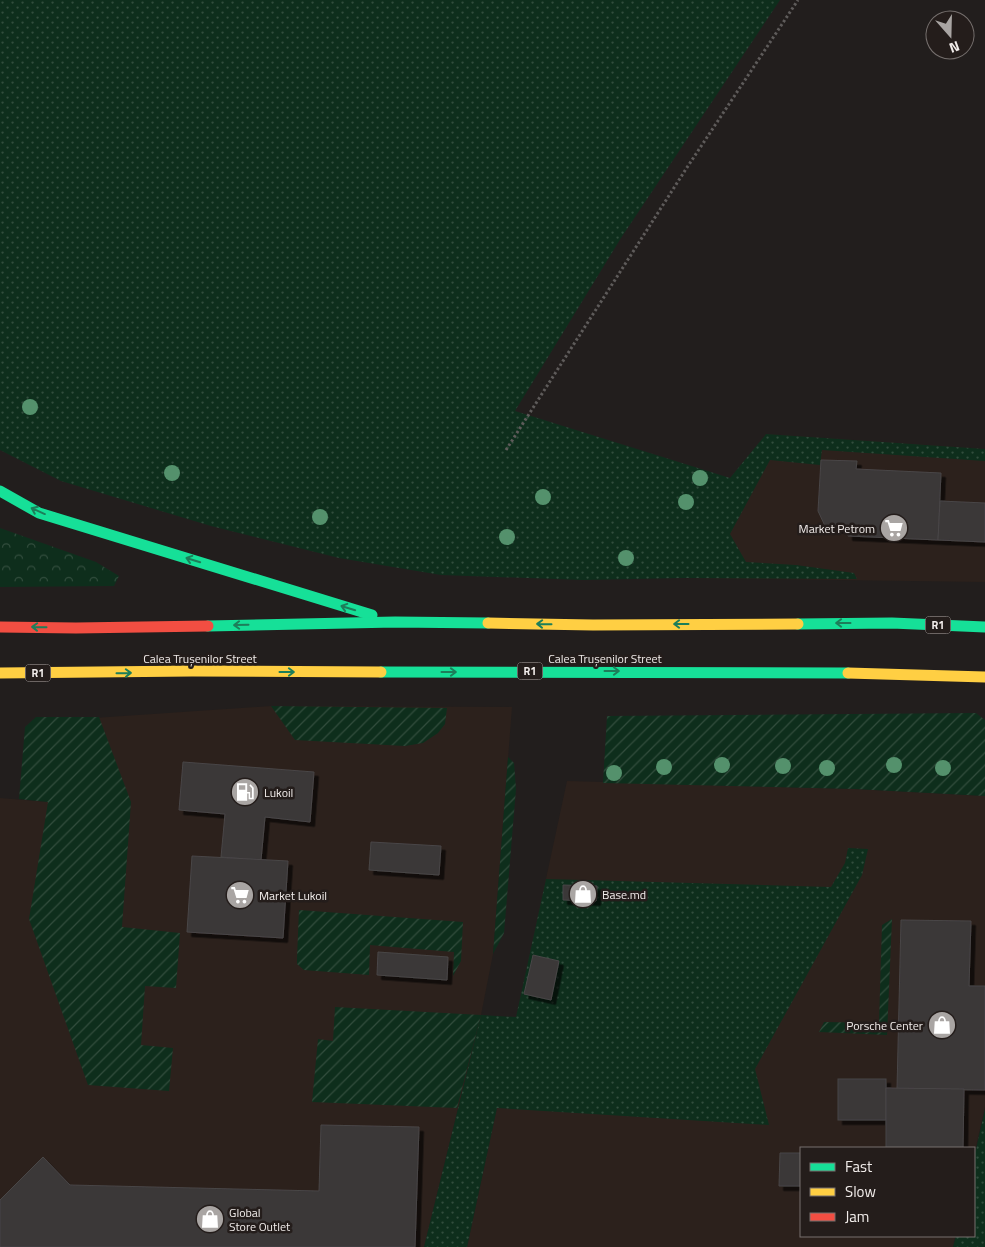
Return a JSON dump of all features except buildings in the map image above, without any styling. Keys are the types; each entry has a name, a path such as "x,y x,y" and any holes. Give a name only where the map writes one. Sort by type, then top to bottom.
{"highway":[{"path":"0,491 39,513 395,622"},
{"name":"R1","path":"0,627 76,628 395,622 593,625 892,623 985,627"},
{"name":"Calea Trușenilor Street","path":"0,673 549,671 854,673 985,677"}],"path":[{"path":"506,450 681,177 798,0"}],"shaded area":[{"path":"766,434 985,449 985,582 684,578 688,531"},
{"path":"271,706 512,707 493,954 481,1015 424,1247 0,1247 0,798 48,802 59,717 94,718"},
{"path":"567,781 855,789 985,796 985,1107 975,1151 975,1147 800,1147 800,1237 955,1237 953,1247 467,1247"}],"green space":[{"path":"0,0 780,0 621,238 515,411 730,478 766,434 985,449 985,461 822,450 820,465 770,460 730,534 746,562 796,565 854,573 857,579 684,578 583,580 441,575 339,558 211,526 61,481 0,450"},
{"path":"0,528 96,562 119,576 114,586 0,587"},
{"path":"271,706 447,708 445,724 438,733 423,743 405,746 295,740"},
{"path":"976,713 985,720 985,796 855,789 603,783 607,716"},
{"path":"36,717 99,717 131,802 122,927 180,933 176,988 145,986 141,1045 173,1048 169,1091 88,1085 29,919 48,802 19,799 25,727"},
{"path":"508,757 514,763 516,789 504,933 493,954"},
{"path":"848,848 868,849 862,875 755,1069 769,1125 497,1108 467,1247 424,1247 481,1015 516,1017 546,879 831,887 845,863"},
{"path":"299,910 463,922 461,961 453,976 454,952 370,945 369,975 304,970 297,964"},
{"path":"892,919 887,1035 819,1032 824,1022 879,1023 882,925"},
{"path":"335,1007 481,1015 457,1108 312,1102 318,1039 333,1041"},
{"path":"985,1109 985,1247 953,1247 956,1237 975,1237 975,1154"}],"traffic: fast":[{"path":"0,491 39,513 372,615"},
{"path":"208,626 395,622 488,623"},
{"path":"798,624 892,623 985,627"},
{"path":"381,672 848,673"}],"traffic: slow":[{"path":"488,623 593,625 798,624"},
{"path":"0,673 381,672"},
{"path":"848,673 985,677"}],"traffic: jam":[{"path":"0,627 208,626"}],"place":[{"name":"Market Petrom","path":"894,528"},
{"name":"Lukoil","path":"245,792"},
{"name":"Base.md","path":"583,894"},
{"name":"Market Lukoil","path":"240,895"},
{"name":"Porsche Center","path":"942,1025"},
{"name":"Global Store Outlet","path":"210,1219"}]}
